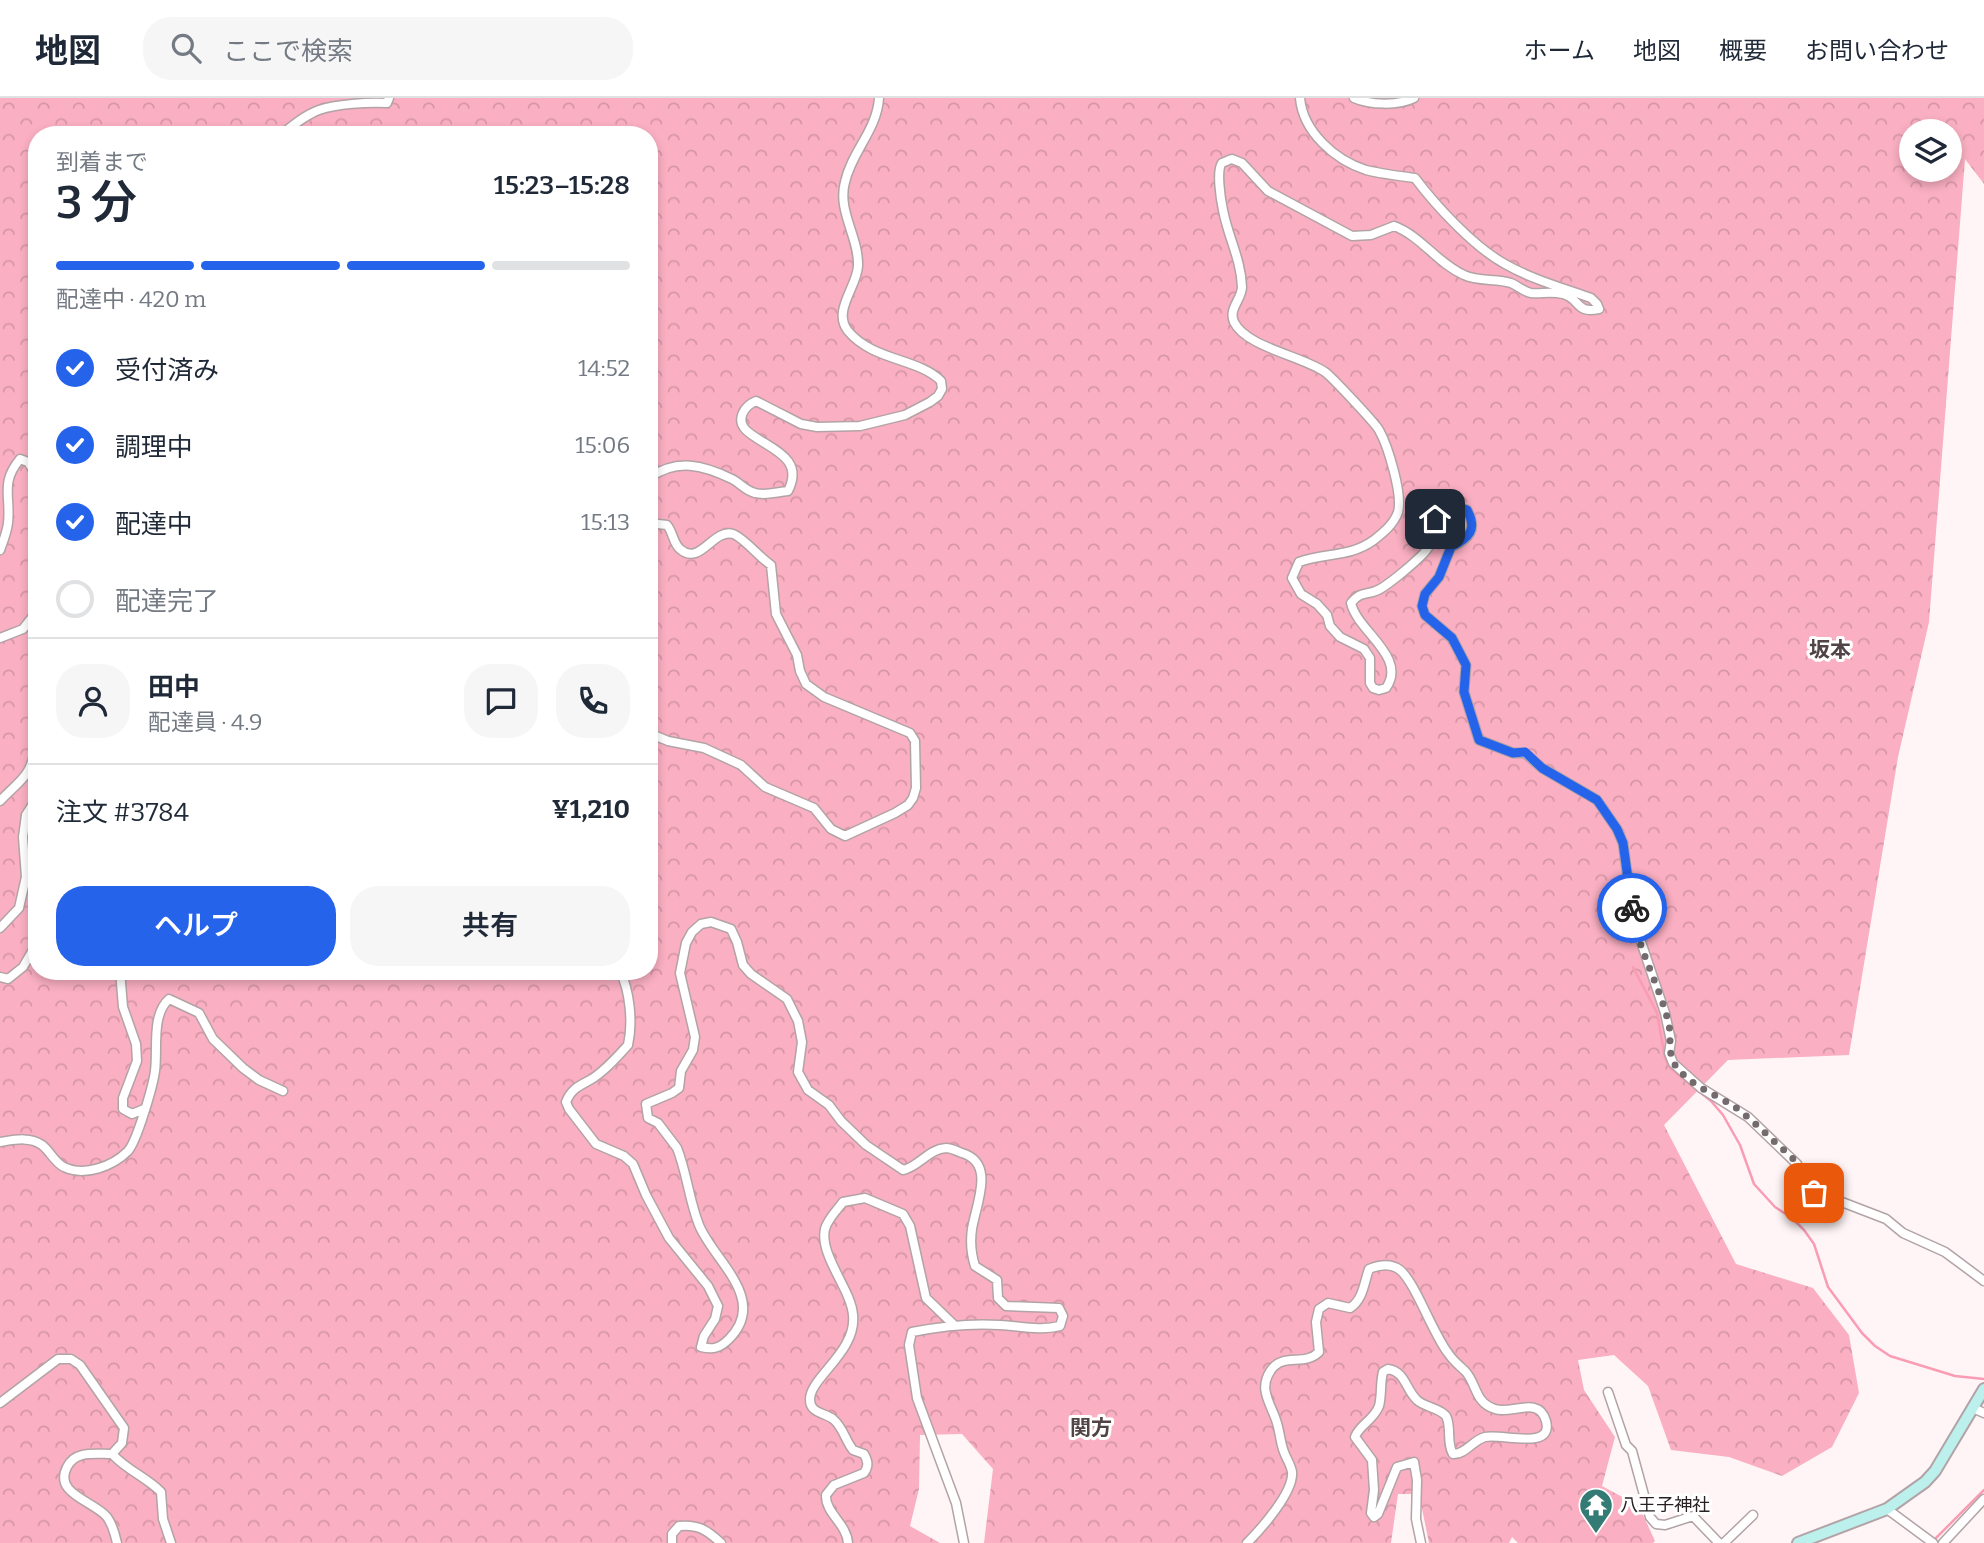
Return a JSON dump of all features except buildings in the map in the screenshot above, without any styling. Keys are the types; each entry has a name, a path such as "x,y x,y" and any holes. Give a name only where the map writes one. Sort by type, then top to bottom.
{"main road":[{"path":"1798,1543 1887,1509 1925,1482 1978,1411 1984,1389"}],"street":[{"path":"291,126 319,110 373,102 387,103 389,98"},
{"path":"658,474 679,464 693,464 733,479 751,492 764,495 788,491 792,484 792,471 788,461 767,443 745,430 742,411 747,405 756,401 789,419 817,427 860,426 905,415 938,396 942,381 934,374 883,355 858,341 846,329 842,319 842,310 858,268 857,248 845,211 845,182 875,121 879,98"},
{"path":"1300,98 1301,108 1316,138 1326,146 1365,169 1415,178 1431,199 1504,264 1591,298 1599,309 1580,309 1571,296 1549,291 1530,293 1510,283 1466,276 1440,260 1409,232 1394,226 1371,235 1352,236 1268,191 1242,163 1231,159 1222,163 1219,170 1223,211 1241,270 1242,292 1232,312 1234,323 1260,345 1290,355 1326,373 1379,429 1395,480 1399,509 1393,522 1358,550 1299,562 1292,578 1301,594 1317,604 1340,637 1364,649 1370,658 1370,683 1373,688 1386,688 1392,680 1392,672 1385,652 1354,614 1351,603 1357,595 1379,590 1424,553 1434,538 1435,519 1441,510 1458,507 1467,510 1472,519 1471,530 1466,540 1451,547 1439,577 1425,594 1422,606 1425,615 1452,638 1466,665 1464,692 1479,740 1513,753 1525,752 1542,768 1597,800 1617,829 1623,843 1633,918 1665,1013 1671,1041 1669,1053 1673,1063 1681,1073 1701,1088 1748,1117 1797,1164 1808,1189 1886,1219 1903,1233 1945,1252 1984,1281"},
{"path":"1354,98 1366,103 1405,102 1414,98"},
{"path":"0,550 8,527 7,480 20,460 28,464"},
{"path":"658,524 667,525 680,549 689,553 697,553 719,534 728,533 737,535 771,565 776,614 797,656 806,684 824,697 910,733 915,741 916,788 908,805 845,836 831,829 814,808 765,787 741,765 704,748 658,737"},
{"path":"0,638 23,629 28,623"},
{"path":"0,801 22,782 28,772"},
{"path":"0,928 19,908 26,877 23,837 28,812"},
{"path":"624,980 630,1031 628,1045 590,1080 569,1093 566,1102 596,1144 624,1156 633,1164 669,1238 708,1286 718,1306 715,1319 704,1336 701,1347 712,1350 723,1345 734,1334 741,1319 743,1305 739,1288 702,1232 677,1148 658,1123 648,1118 646,1104 678,1088 681,1071 693,1050 695,1037 681,987 681,959 685,943 701,924 711,922 731,929 743,965 751,974 787,999 798,1021 802,1042 798,1072 808,1090 829,1105 866,1145 903,1170 925,1155 947,1148 970,1155 980,1166 982,1188 972,1229 971,1252 975,1266 998,1280 998,1298 1006,1306 1059,1308 1063,1316 1060,1326 1048,1329 953,1324 912,1332 909,1345 917,1398 956,1503 964,1543"},
{"path":"0,977 8,979 23,967 28,958"},
{"path":"120,980 122,1007 136,1044 137,1061 123,1098 123,1110 132,1114 144,1109"},
{"path":"0,1142 30,1140 41,1145 62,1167 77,1171 100,1168 120,1159 134,1145 155,1073 158,1021 163,1004 169,999 199,1013 213,1039 243,1068 259,1080 283,1091"},
{"path":"848,1543 845,1530 825,1503 826,1495 834,1485 864,1473 868,1461 864,1454 853,1450 830,1417 817,1412 810,1404 815,1384 841,1355 850,1333 853,1316 824,1241 825,1227 843,1202 865,1198 903,1213 909,1226 926,1298 953,1324"},
{"path":"1247,1543 1273,1514 1290,1486 1292,1471 1265,1394 1268,1376 1273,1367 1283,1360 1315,1356 1319,1352 1320,1343 1316,1322 1319,1309 1328,1303 1350,1308 1356,1305 1370,1269 1385,1266 1398,1269 1406,1277 1442,1346 1466,1373 1480,1399 1495,1409 1506,1411 1525,1406 1535,1408 1543,1414 1546,1421 1546,1431 1542,1437 1534,1440 1499,1435 1483,1437 1458,1454 1453,1454 1450,1449 1447,1417 1419,1403 1402,1375 1388,1369 1383,1372 1379,1406 1355,1437 1372,1460 1375,1481 1371,1513 1374,1517 1378,1514 1397,1467 1414,1462 1417,1480 1416,1519 1421,1543"},
{"path":"0,1402 58,1359 71,1359 80,1365 124,1428 122,1443 111,1454"},
{"path":"1608,1392 1626,1445 1632,1451 1650,1517 1656,1524 1665,1525 1693,1516 1722,1543 1753,1515"},
{"path":"117,1543 109,1520 100,1510 71,1492 64,1483 63,1474 69,1462 85,1453 111,1454 125,1468 162,1492 163,1519 171,1543"},
{"path":"1943,1543 1984,1499"},
{"path":"1887,1509 1930,1540"},
{"path":"672,1543 672,1534 679,1526 694,1524 708,1531 721,1543"}],"green space":[{"path":"0,98 1984,98 1984,184 1965,159 1929,622 1898,757 1849,1055 1728,1060 1664,1125 1736,1264 1813,1288 1849,1335 1859,1393 1832,1447 1782,1476 1729,1457 1671,1450 1648,1386 1614,1355 1578,1360 1584,1390 1615,1437 1602,1486 1639,1506 1655,1541 1653,1543 1518,1543 1512,1537 1509,1543 1429,1543 1419,1494 1398,1494 1391,1543 984,1543 993,1469 962,1434 920,1435 919,1489 910,1526 940,1543 0,1543"}],"waterway":[{"path":"1633,967 1657,1013 1665,1058 1670,1068 1711,1101 1723,1115 1740,1145 1754,1184 1775,1207 1804,1230 1814,1244 1828,1287 1862,1333 1890,1356 1955,1376 1984,1379"},
{"path":"1933,1541 1984,1490"}],"way so far":[{"path":"1632,908 1639,941 1652,971 1669,1025 1669,1053 1673,1063 1681,1073 1701,1088 1748,1117 1797,1164 1808,1189 1814,1193"}],"place":[{"name":"八王子神社","path":"1596,1535"}],"district":[{"name":"坂本","path":"1830,650"},
{"name":"関方","path":"1091,1428"}],"route":[{"path":"1435,519 1441,510 1458,507 1467,510 1472,519 1466,540 1451,547 1439,577 1425,594 1422,606 1425,615 1452,638 1466,665 1464,692 1479,740 1513,753 1525,752 1542,768 1597,800 1617,829 1623,843 1632,908"}]}
